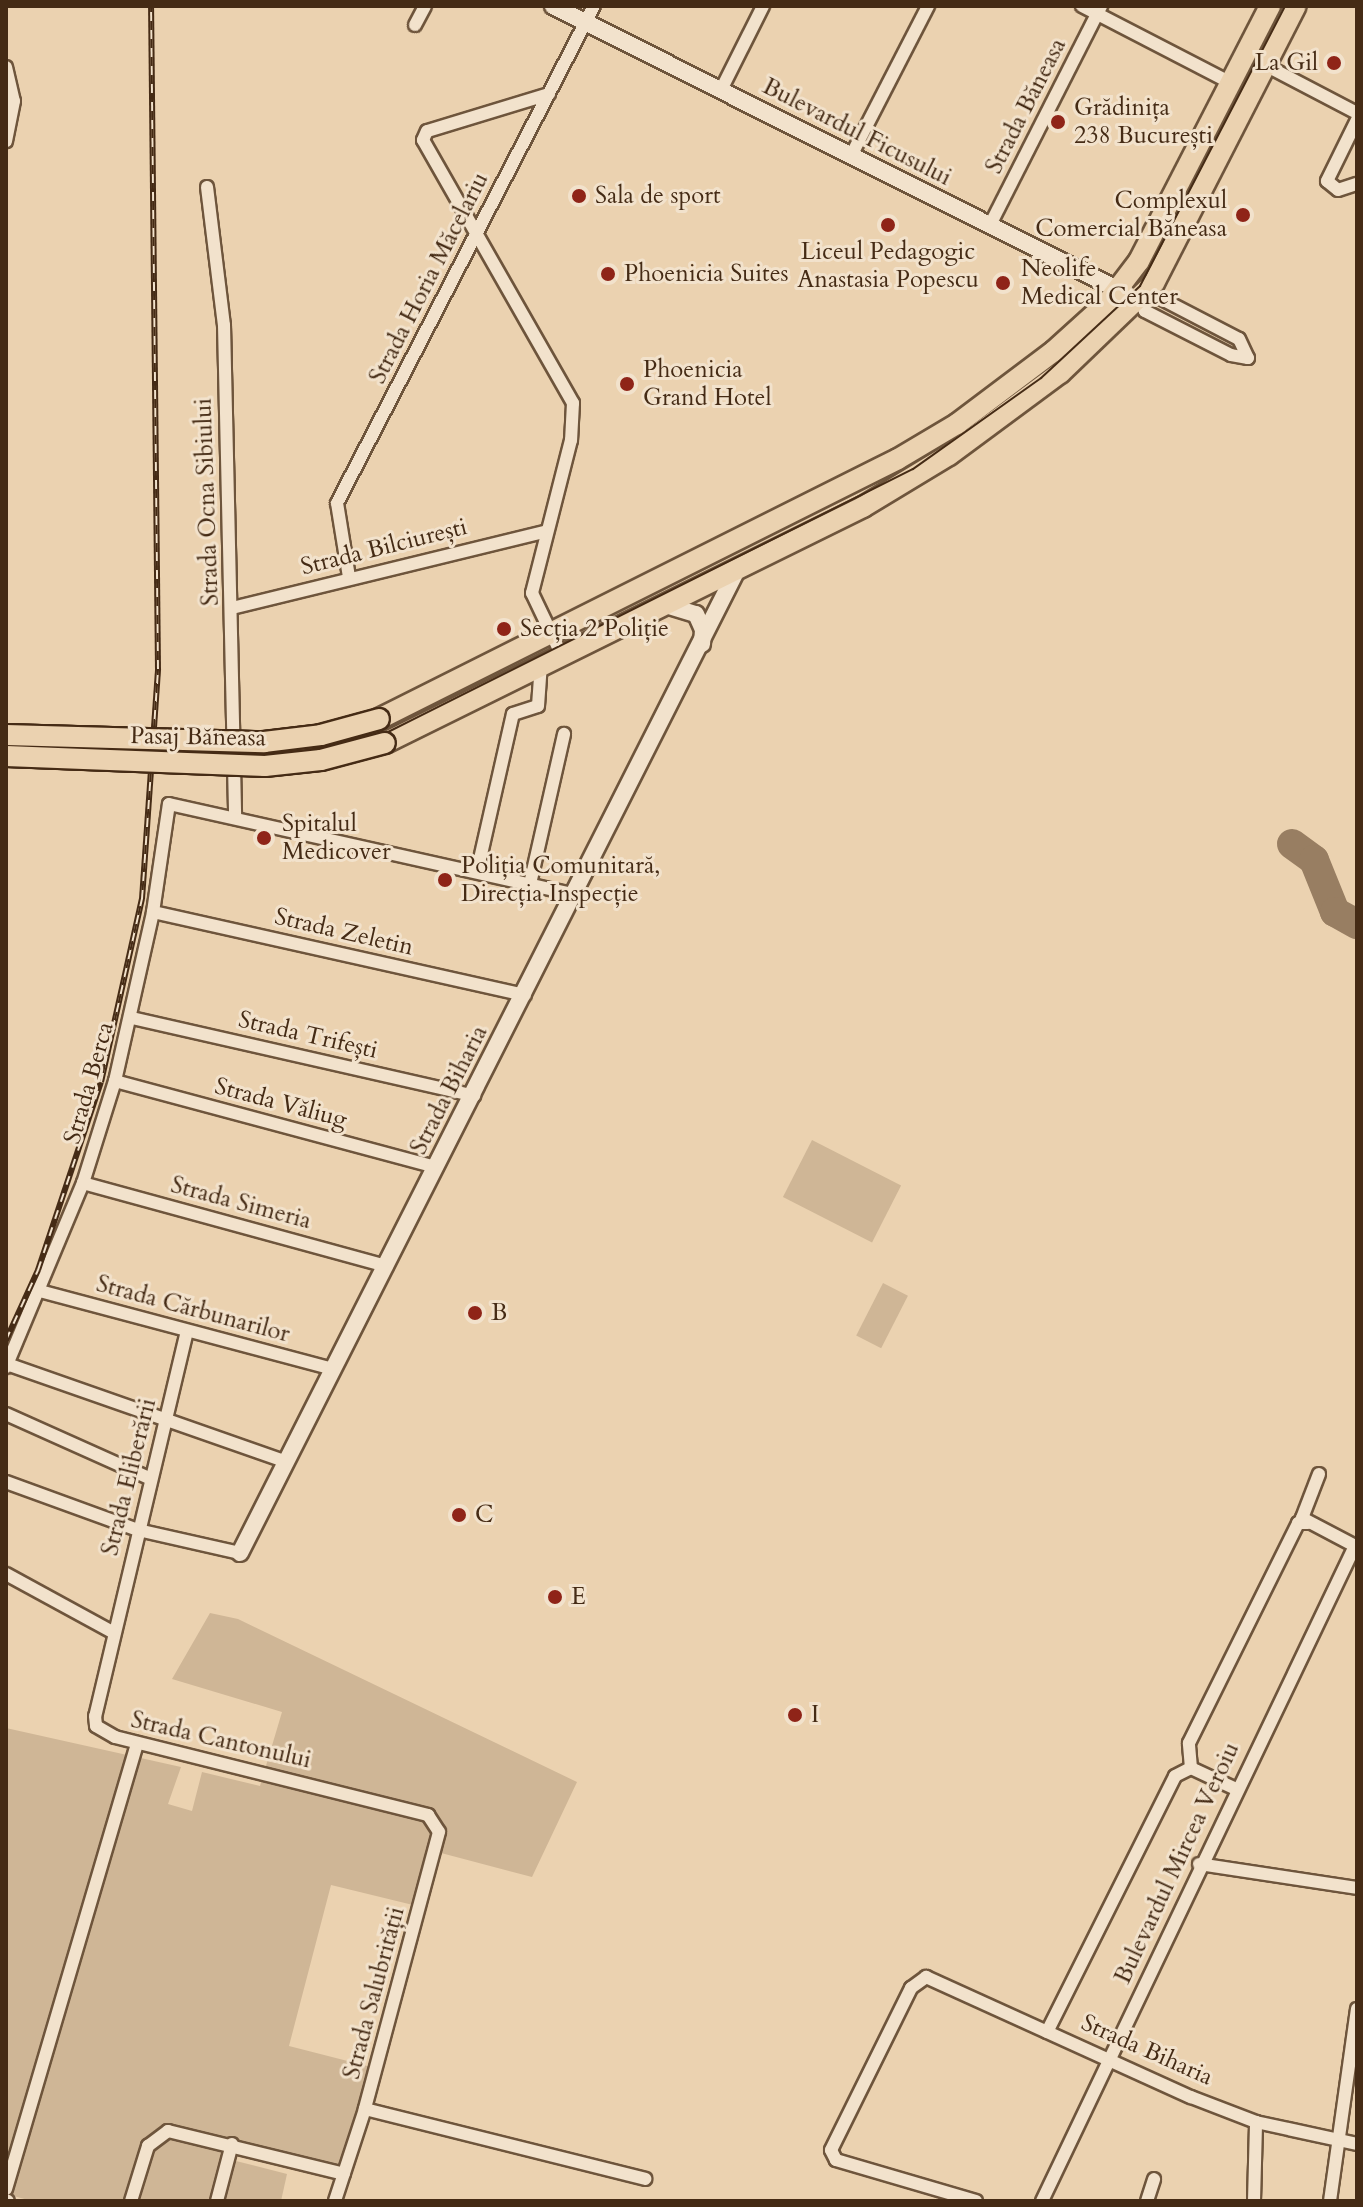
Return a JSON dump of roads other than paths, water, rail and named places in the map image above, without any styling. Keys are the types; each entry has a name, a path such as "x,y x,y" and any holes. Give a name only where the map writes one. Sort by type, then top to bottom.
{"main road":[{"name":"Pasaj Băneasa","path":"6,735 255,743 321,735 379,719 940,436 1054,351 1119,290 1270,6"},
{"name":"Pasaj Băneasa","path":"6,756 265,766 339,757 385,743 863,507 949,455 1060,373 1140,300 1161,271 1296,6"}],"street":[{"path":"415,25 425,6"},
{"name":"Bulevardul Ficusului","path":"553,6 1119,290 1140,300 1156,296 1239,339 1248,358 1231,355 1145,311 1140,300"},
{"name":"Strada Horia Măcelariu","path":"349,577 337,503 594,6"},
{"path":"721,90 763,6"},
{"path":"851,156 928,6"},
{"path":"1082,6 1099,10 1231,83"},
{"name":"Strada Băneasa","path":"990,225 1099,10"},
{"path":"1267,66 1357,113"},
{"path":"6,67 14,101 6,141"},
{"path":"549,94 424,135 474,237 573,403 571,440 532,593 562,656"},
{"path":"1357,120 1327,181 1338,190 1357,184"},
{"name":"Strada Ocna Sibiului","path":"207,187 224,325 235,817"},
{"name":"Strada Bilciurești","path":"232,608 547,531"},
{"name":"Strada Biharia","path":"240,1553 701,649 737,570"},
{"path":"666,605 684,606 699,618 701,649"},
{"path":"477,872 513,714 538,706 541,667"},
{"path":"530,884 564,734"},
{"name":"Strada Berca","path":"7,1366 83,1183 115,1081 132,1018 153,912 167,809 173,802 235,817"},
{"path":"235,817 576,895"},
{"name":"Strada Zeletin","path":"153,912 525,995"},
{"name":"Strada Trifești","path":"132,1018 474,1096"},
{"name":"Strada Văliug","path":"115,1081 437,1167"},
{"name":"Strada Simeria","path":"83,1183 387,1266"},
{"name":"Strada Cărbunarilor","path":"40,1291 334,1369"},
{"name":"Strada Eliberării","path":"114,1633 187,1331"},
{"path":"7,1366 287,1462"},
{"path":"6,1414 151,1479"},
{"path":"1308,1523 1302,1513 1319,1474"},
{"path":"6,1482 138,1530 240,1553"},
{"path":"1191,1768 1189,1743 1298,1523 1308,1523 1356,1547"},
{"name":"Bulevardul Mircea Veroiu","path":"1042,2201 1199,1864 1356,1547"},
{"path":"6,1574 114,1633"},
{"name":"Strada Cantonului","path":"114,1633 96,1726 137,1743 411,1810"},
{"path":"6,2189 137,1743"},
{"path":"1191,1768 1236,1789"},
{"path":"1047,2032 1175,1776 1191,1768"},
{"name":"Strada Salubrității","path":"335,2201 365,2109 439,1832 428,1815 411,1810"},
{"path":"1199,1864 1357,1888"},
{"name":"Strada Biharia","path":"976,2201 836,2160 831,2150 911,1988 926,1977 1109,2061 1256,2122 1357,2144"},
{"path":"1330,2201 1357,2009"},
{"path":"365,2109 645,2179"},
{"path":"1254,2201 1256,2122"},
{"path":"131,2201 148,2146 157,2135 187,2133 344,2174"},
{"path":"217,2201 232,2144"},
{"path":"1147,2201 1154,2179"}],"tram line":[{"path":"6,747 226,756 303,751 382,735 913,469 1041,378 1140,286 1285,6"}],"railway":[{"path":"6,1340 38,1270 101,1082 142,899 158,669 151,6"}],"place":[{"name":"La Gil","path":"1334,63"},
{"name":"Grădinița 238 București","path":"1058,122"},
{"name":"Sala de sport","path":"579,196"},
{"name":"Complexul Comercial Băneasa","path":"1243,215"},
{"name":"Liceul Pedagogic Anastasia Popescu","path":"888,225"},
{"name":"Phoenicia Suites","path":"608,274"},
{"name":"Neolife Medical Center","path":"1003,283"},
{"name":"Phoenicia Grand Hotel","path":"627,384"},
{"name":"Secția 2 Poliție","path":"504,629"},
{"name":"Spitalul Medicover","path":"264,838"},
{"name":"Poliția Comunitară, Direcția Inspecție","path":"445,880"},
{"name":"B","path":"475,1313"},
{"name":"C","path":"459,1515"},
{"name":"E","path":"555,1597"},
{"name":"I","path":"795,1715"}]}
